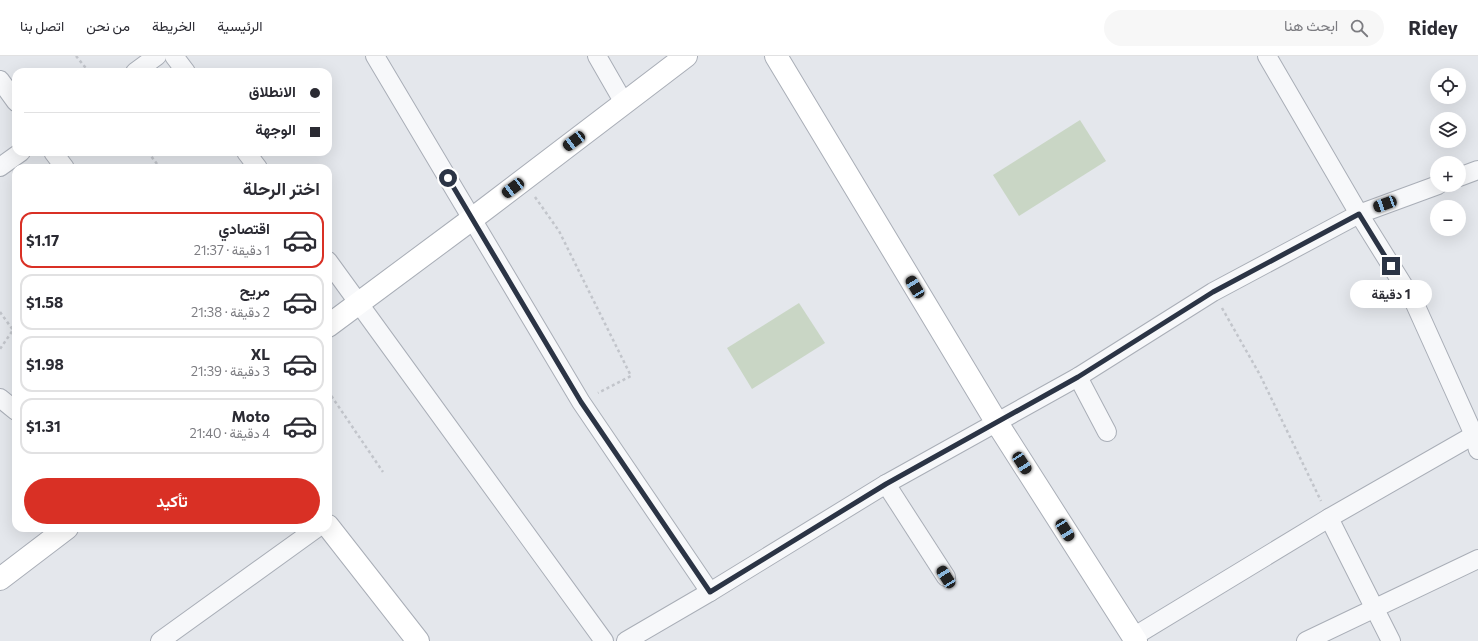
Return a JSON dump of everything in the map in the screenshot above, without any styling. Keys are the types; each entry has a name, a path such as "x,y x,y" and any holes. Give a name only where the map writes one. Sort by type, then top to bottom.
{"street":[{"path":"140,68 157,56"},
{"path":"174,56 183,68"},
{"path":"375,56 581,402 710,592"},
{"path":"597,56 624,102"},
{"path":"332,323 472,219 686,56"},
{"path":"776,56 997,423 1134,639 1328,518 1476,443 1416,304 1359,214 1267,56"},
{"path":"0,80 12,96"},
{"path":"0,167 15,156"},
{"path":"1466,174 1478,170"},
{"path":"626,641 710,592 886,484 1078,377 1213,292 1359,214 1430,188"},
{"path":"332,266 604,641"},
{"path":"1078,377 1107,432"},
{"path":"0,398 12,408"},
{"path":"886,484 946,577"},
{"path":"1328,518 1391,641"},
{"path":"332,531 418,641"},
{"path":"0,580 62,532"},
{"path":"160,641 311,532"},
{"path":"1306,641 1478,559"}],"path":[{"path":"76,56 86,68"},
{"path":"523,180 559,231 631,376 581,402"},
{"path":"1213,292 1260,375 1328,518"},
{"path":"0,312 12,329"},
{"path":"0,349 12,331"},
{"path":"332,397 383,472"}],"green space":[{"path":"1080,120 1106,161 1019,216 993,175"},
{"path":"799,303 825,343 752,389 727,348"}],"route":[{"path":"448,178 581,402 710,592 886,484 1078,377 1213,292 1359,214 1391,266"}]}
